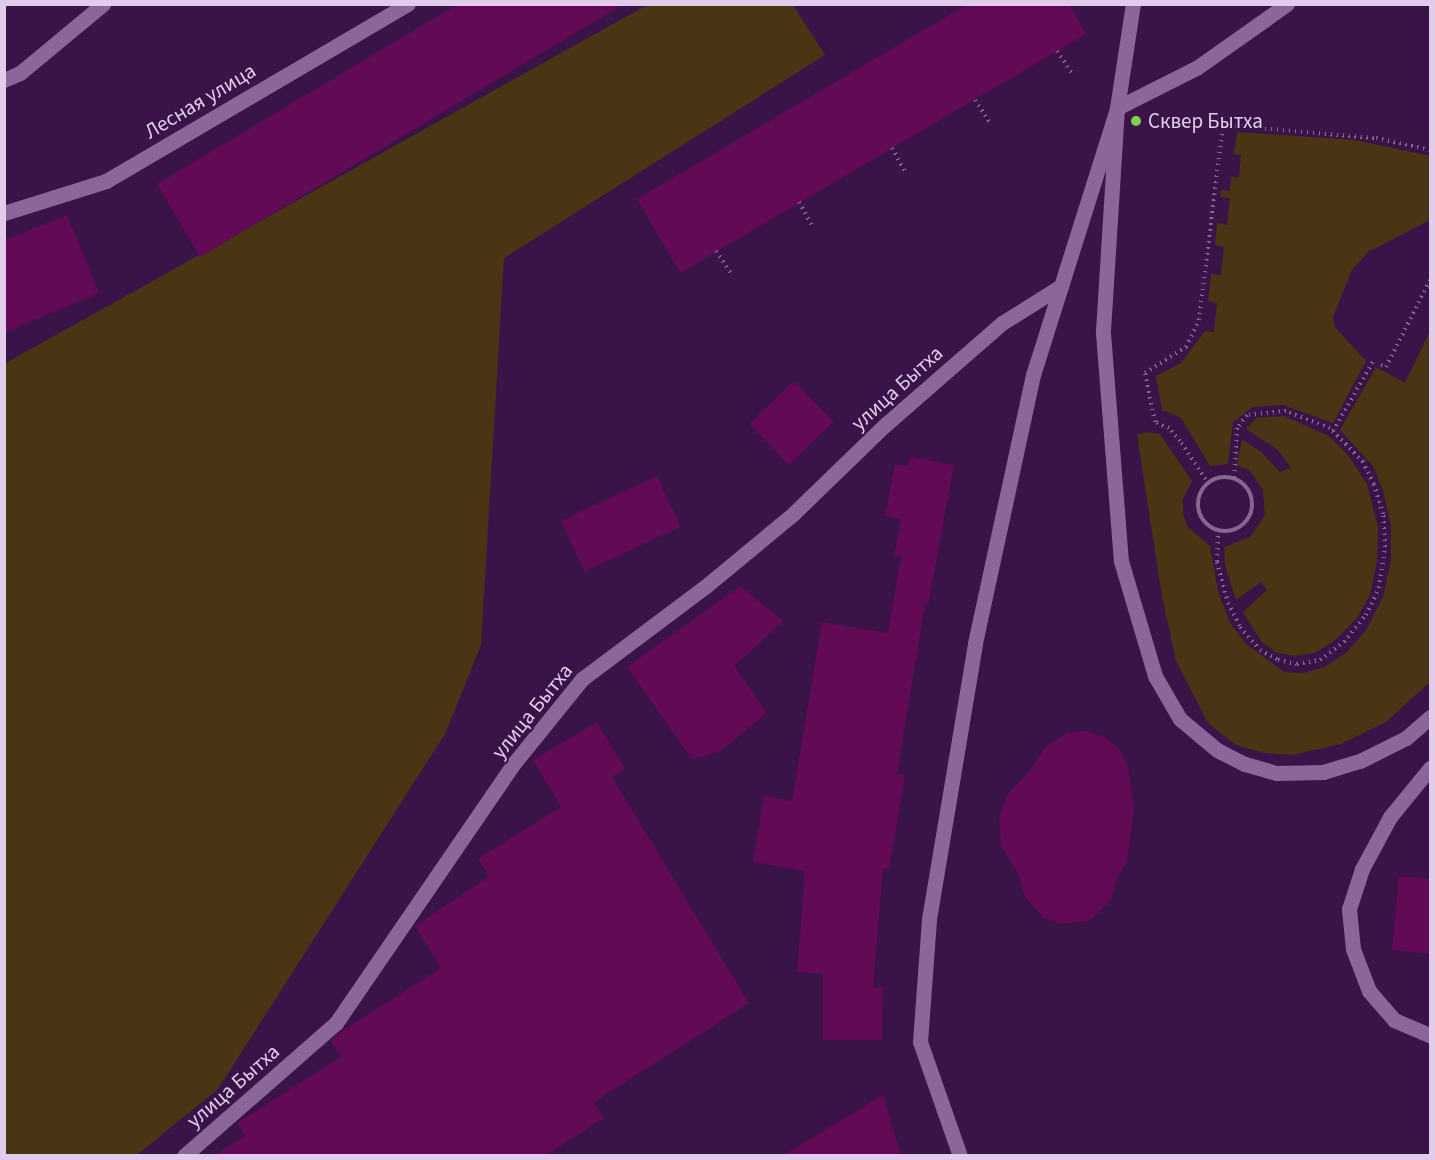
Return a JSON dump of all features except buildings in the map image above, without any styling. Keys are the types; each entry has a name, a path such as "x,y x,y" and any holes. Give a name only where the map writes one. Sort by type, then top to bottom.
{"street":[{"path":"4,80 20,73 103,4"},
{"name":"Лесная улица","path":"4,213 106,181 408,4"},
{"path":"1132,4 1117,108 1103,333 1121,561 1155,676 1180,719 1217,750 1245,764 1277,773 1323,772 1360,761 1406,738 1431,717"},
{"path":"960,1155 920,1042 929,919 975,643 1033,375 1117,108 1198,67 1287,4"},
{"name":"улица Бытха","path":"184,1155 336,1023 515,762 582,679 706,586 793,514 885,425 1002,323 1061,286"},
{"path":"1431,768 1390,817 1362,869 1349,909 1353,949 1369,991 1394,1020 1431,1035"}],"path":[{"path":"1057,51 1073,75"},
{"path":"975,100 990,123"},
{"path":"1209,484 1169,428 1155,422 1146,373 1186,347 1199,320 1223,125 1376,138 1431,150"},
{"path":"892,148 905,171"},
{"path":"799,202 813,227"},
{"path":"717,251 732,275"},
{"path":"1381,365 1386,367 1431,280"},
{"path":"1333,431 1374,360"},
{"path":"1218,530 1217,562 1228,603 1240,627 1260,650 1278,660 1297,664 1320,660 1344,642 1366,615 1379,588 1385,547 1383,514 1374,484 1358,456 1333,431 1286,411 1247,415 1237,428 1234,479"},
{"path":"1224,477 1234,479 1248,490 1250,516 1236,529 1218,530 1204,521 1198,506 1209,484 1224,477"}],"shaded area":[{"path":"647,5 793,5 825,55 504,258 481,645 445,734 218,1089 137,1155 5,1155 4,364"},
{"path":"1237,132 1355,140 1430,156 1430,220 1368,252 1352,270 1333,317 1335,327 1366,361 1333,423 1283,405 1253,407 1233,422 1228,464 1210,466 1181,418 1162,410 1156,376 1181,363 1205,331 1214,332 1217,303 1208,301 1211,274 1221,275 1224,247 1215,245 1217,223 1227,225 1230,198 1220,197 1221,190 1230,191 1231,177 1239,177 1241,155 1234,154"},
{"path":"1430,331 1430,682 1386,722 1341,744 1292,755 1264,753 1236,745 1208,723 1176,661 1162,596 1137,435 1146,432 1160,434 1192,481 1183,499 1183,514 1188,527 1210,546 1218,591 1229,621 1245,643 1284,672 1303,673 1325,667 1347,652 1367,629 1383,597 1391,560 1391,525 1383,490 1373,466 1340,430 1376,367 1405,383"},
{"path":"1284,416 1329,436 1348,455 1367,484 1378,527 1377,561 1370,595 1357,618 1333,642 1314,653 1294,656 1275,652 1261,641 1243,612 1267,590 1261,582 1236,600 1225,565 1224,547 1250,537 1265,515 1263,490 1249,470 1237,465 1242,439 1261,452 1280,472 1291,468 1278,450 1246,429 1256,418"}],"place":[{"name":"Сквер Бытха","path":"1136,121"}]}
